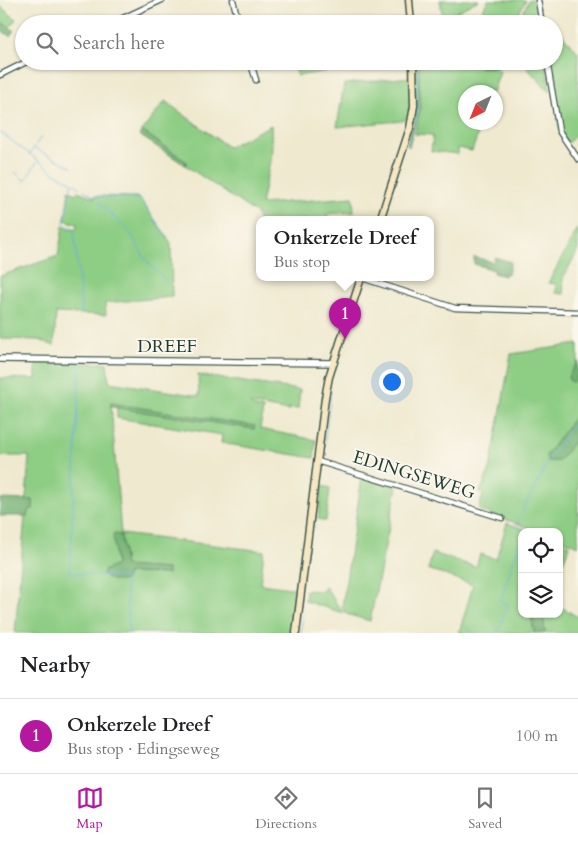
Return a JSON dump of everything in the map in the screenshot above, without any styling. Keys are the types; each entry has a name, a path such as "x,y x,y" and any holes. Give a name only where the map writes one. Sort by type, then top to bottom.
{"main road":[{"path":"410,0 411,15"},
{"path":"381,216 410,128 414,106 412,70"},
{"path":"296,633 325,398 334,363 361,281"}],"street":[{"path":"130,15 162,0"},
{"path":"233,0 237,15"},
{"path":"538,0 540,15"},
{"path":"0,75 15,68"},
{"path":"253,70 256,80"},
{"path":"549,70 559,131 578,159"},
{"path":"371,281 456,308 578,312"},
{"name":"DREEF","path":"0,359 334,363"},
{"name":"EDINGSEWEG","path":"317,461 502,518"}],"green space":[{"path":"440,0 479,0 451,15 442,15"},
{"path":"488,0 526,0 518,15 480,15"},
{"path":"529,0 537,0 539,15 521,15"},
{"path":"0,6 15,18 15,20 10,27 0,22"},
{"path":"0,22 14,30 10,36 0,30"},
{"path":"563,36 578,52 578,133 568,143 560,131 550,70 563,70"},
{"path":"296,70 329,70 329,71 297,76"},
{"path":"415,70 418,70 419,110 409,147 407,145 413,125"},
{"path":"419,70 498,70 500,72 495,85 458,85 458,130 480,130 472,151 458,148 458,154 431,151 433,135 415,134 420,110"},
{"path":"529,70 547,70 550,92"},
{"path":"410,77 408,120 337,127 344,84"},
{"path":"165,101 228,147 271,125 272,153 261,204 353,197 354,212 327,214 327,216 257,216 185,165 187,162 142,131"},
{"path":"142,131 187,162 185,165 139,135"},
{"path":"69,190 75,194 78,191 95,198 95,196 137,197 141,200 171,243 172,297 105,303 106,315 56,313 54,346 39,340 0,339 0,276 58,256 63,226 74,230 77,228 77,224 65,220"},
{"path":"578,228 578,250 563,278 564,294 556,293 556,284 548,283"},
{"path":"474,257 493,262 495,257 511,262 508,274 505,273 504,276 493,273 494,270 474,264"},
{"path":"578,344 578,361 568,377 574,380 578,374 578,412 546,456 549,461 559,461 578,436 578,546 563,540 563,528 530,528 479,510 483,494 480,492 490,469 511,354"},
{"path":"578,361 578,374 573,382 568,377"},
{"path":"36,363 107,363 109,382 199,396 198,375 300,390 298,409 289,408 289,411 251,404 251,406 263,409 260,429 316,440 314,458 221,443 222,435 117,418 117,407 254,429 255,426 111,404 121,534 264,551 260,584 298,589 292,633 15,633 25,516 27,516 29,509 33,509 33,500 26,500 29,456 0,456 0,378 36,379","holes":["114,534 121,535 125,566 167,569 168,574 104,571 116,566"]},
{"path":"111,403 255,426 254,429 111,407"},
{"path":"578,412 578,436 559,461 548,461 546,456"},
{"path":"362,477 397,487 370,621 346,614 342,607"},
{"path":"322,486 330,488 326,521 318,519"},
{"path":"0,499 33,500 33,509 29,509 27,516 0,516"},
{"path":"507,523 521,528 518,528 518,618 532,618 534,633 459,633 473,585 428,569 433,553 476,567 480,554 496,559"},
{"path":"113,534 121,535 125,566 167,569 168,574 128,573 126,580 120,581 105,577 103,575 104,571 116,565"},
{"path":"563,542 570,545 563,562"},
{"path":"325,586 343,613 305,601 306,590 323,591"},
{"path":"563,608 578,617 578,633 545,633 543,618 563,618"},
{"path":"532,618 543,618 545,633 534,633"}],"waterway":[{"path":"409,144 418,112 417,70"},
{"path":"0,132 55,173 72,182 64,223 66,226 74,228 80,291"},
{"path":"29,155 41,137"},
{"path":"34,148 72,167"},
{"path":"15,172 25,181 37,162"},
{"path":"73,183 79,187"},
{"path":"84,190 93,196 140,199 167,236"},
{"path":"99,202 131,234 145,259 168,283"},
{"path":"80,293 82,314"},
{"path":"80,365 70,573 125,577 129,633"},
{"path":"323,454 331,391"},
{"path":"521,514 551,456 578,419"},
{"path":"320,479 321,465"},
{"path":"314,528 319,482"},
{"path":"517,522 519,517"},
{"path":"515,526 520,528"},
{"path":"497,633 508,605 500,601 518,548"},
{"path":"301,633 303,611"},
{"path":"470,631 475,633"}],"place":[{"name":"Onkerzele Dreef","path":"345,339"}]}
